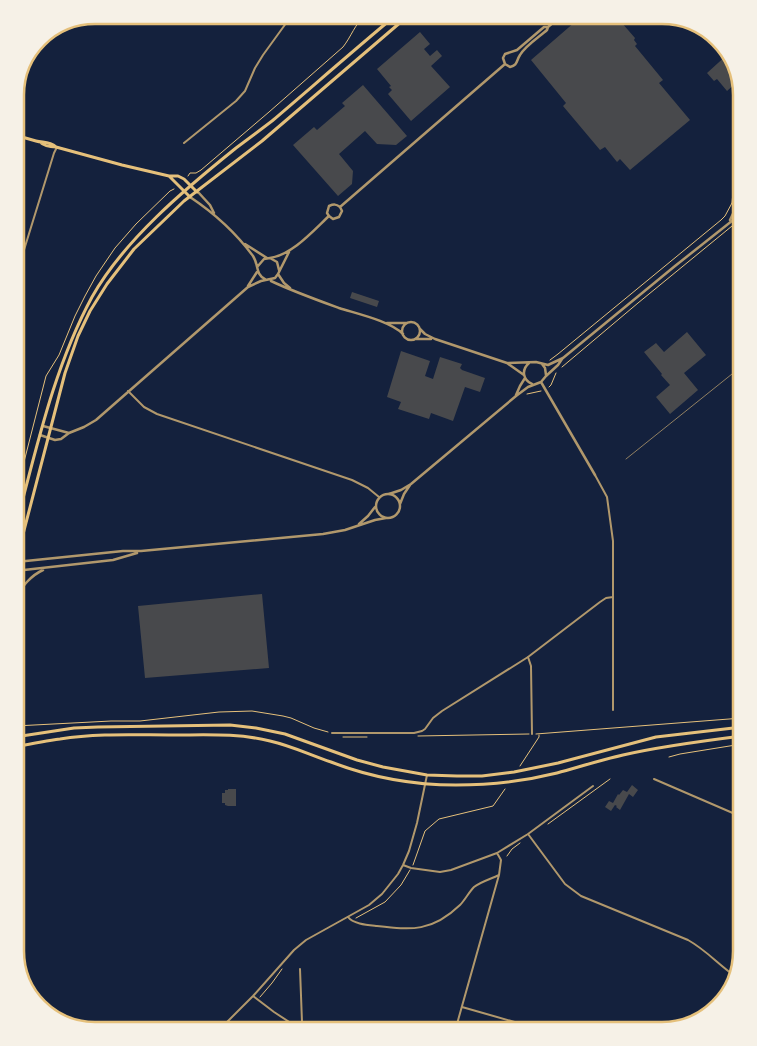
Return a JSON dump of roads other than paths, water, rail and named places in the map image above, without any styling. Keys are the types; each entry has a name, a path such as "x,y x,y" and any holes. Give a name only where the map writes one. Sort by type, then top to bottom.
{"main road":[{"path":"24,495 40,435 65,355 81,319 100,284 118,259 148,226 185,191 236,148 272,121 385,24"},
{"path":"24,529 64,373 90,311 122,263 163,220 269,135 398,24"},
{"path":"24,138 39,142 42,145 122,165 169,176 178,176 197,192"},
{"path":"169,176 190,197"},
{"path":"24,736 74,728 230,725 278,732 357,760 383,767 427,774 482,776 558,763 656,737 733,728"},
{"path":"24,745 61,738 229,734 269,740 293,747 330,762 405,781 425,784 464,785 523,780 657,747 733,737"}],"street":[{"path":"184,143 236,101 245,91 255,68 285,24"},
{"path":"548,27 544,27 513,52 507,52 503,60 505,64 510,67 515,66 523,51 552,24"},
{"path":"513,52 518,58"},
{"path":"340,207 505,64"},
{"path":"24,250 56,147"},
{"path":"197,192 210,205 214,214"},
{"path":"190,197 214,214 241,241 256,261 260,276 334,306 385,323 396,328 408,339 435,339"},
{"path":"337,204 342,211 339,217 333,219 329,216 327,213 330,206 337,204"},
{"path":"729,222 733,214"},
{"path":"248,287 261,261 289,252 329,216"},
{"path":"385,323 415,323 425,334 435,339 508,363 536,362 548,365 563,358 733,220"},
{"path":"241,241 277,262 279,273 284,283 291,289"},
{"path":"40,435 55,440 92,422 248,287 261,281 275,278 289,252"},
{"path":"403,334 403,328 407,323"},
{"path":"415,339 419,335 420,329"},
{"path":"386,518 377,513 375,507 379,497 411,484 516,396 528,387 541,382 563,358"},
{"path":"516,396 524,376 525,367 531,362"},
{"path":"508,363 529,382 534,384"},
{"path":"542,364 545,368 546,376"},
{"path":"541,382 607,497 612,541 613,710"},
{"path":"128,391 144,407 156,414 352,480 368,488 379,497"},
{"path":"43,426 69,433"},
{"path":"24,562 123,551 141,552 323,534 345,530 397,514 404,494 411,484"},
{"path":"389,494 398,498 400,504"},
{"path":"356,526 375,507"},
{"path":"24,570 113,560 141,552"},
{"path":"24,584 34,574 47,568"},
{"path":"332,733 414,733 422,731 442,711 528,657 606,598 613,597"},
{"path":"528,657 531,661 532,734"},
{"path":"227,1022 294,950 306,940 369,905 382,894 398,874 409,851 427,774"},
{"path":"654,779 733,813"},
{"path":"403,865 440,872 498,853 529,835 593,786"},
{"path":"529,835 572,891 691,942 730,973"},
{"path":"458,1022 499,875 500,860 498,853"},
{"path":"348,917 351,921 406,929 430,926 450,914 461,904 475,886 499,875"},
{"path":"300,969 302,1022"},
{"path":"253,996 290,1022"},
{"path":"462,1007 514,1022"}],"railway":[{"path":"626,459 733,373"}]}
